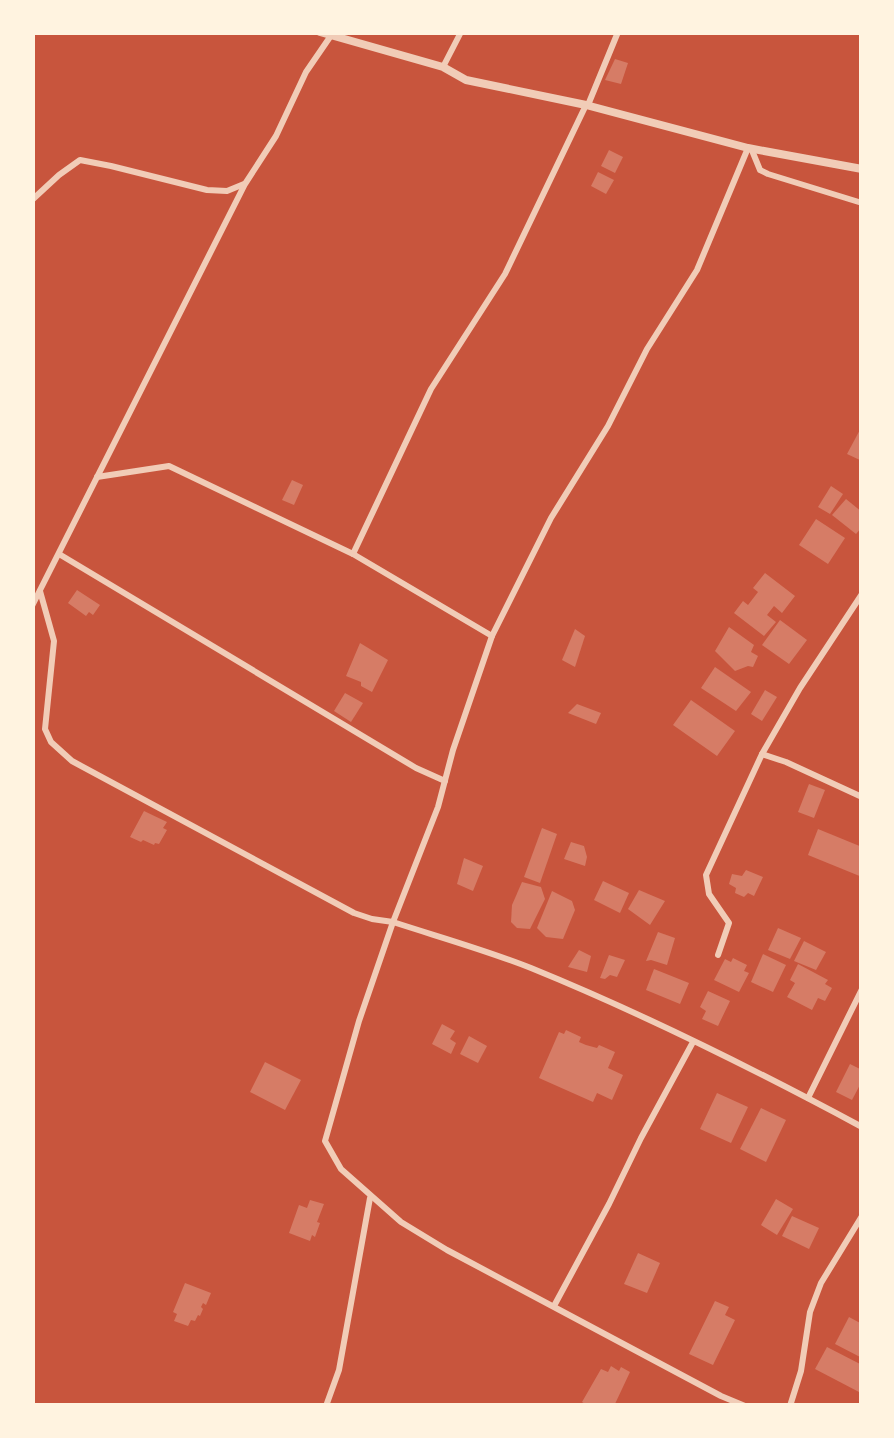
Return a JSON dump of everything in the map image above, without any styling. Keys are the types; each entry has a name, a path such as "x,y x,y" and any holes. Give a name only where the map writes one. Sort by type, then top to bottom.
{"street":[{"path":"320,32 443,67 466,80 587,105 750,148 862,169"},
{"path":"443,67 461,32"},
{"path":"354,554 431,389 505,274 618,32"},
{"path":"32,606 245,184 276,136 306,72 330,37"},
{"path":"750,148 760,170 768,174 862,203"},
{"path":"745,1406 401,1222 340,1169 325,1140 358,1020 438,807 492,636 551,518 608,426 647,349 697,270 750,148"},
{"path":"32,200 80,160 207,190 227,192 245,184"},
{"path":"97,478 169,466 354,554 492,636"},
{"path":"59,554 416,768 445,781"},
{"path":"40,591 54,641 45,729 51,742 72,761 354,913 529,967 693,1042 862,1127"},
{"path":"718,956 729,923 709,894 706,875 762,754 862,594"},
{"path":"762,754 862,797"},
{"path":"808,1098 862,989"},
{"path":"554,1306 693,1042"},
{"path":"326,1406 338,1370 370,1196"},
{"path":"790,1406 801,1371 810,1312 821,1283 862,1216"}],"building":[{"path":"615,59 628,63 621,84 605,80"},
{"path":"609,150 623,157 615,173 601,166"},
{"path":"598,172 614,180 606,194 591,186"},
{"path":"862,426 862,461 847,454"},
{"path":"292,480 303,485 294,505 282,500"},
{"path":"831,486 843,494 830,514 818,507"},
{"path":"846,499 862,512 862,527 856,534 832,515"},
{"path":"816,519 845,538 828,564 799,545"},
{"path":"765,573 795,596 782,613 774,606 767,615 776,622 764,636 734,613 743,601 748,605 758,592 753,588"},
{"path":"77,590 100,605 93,615 89,612 86,616 68,603"},
{"path":"780,620 807,640 789,664 762,645"},
{"path":"729,627 754,645 751,652 758,656 753,667 735,671 715,651"},
{"path":"575,629 585,636 575,667 562,660"},
{"path":"360,643 388,660 372,692 346,676"},
{"path":"715,667 751,692 736,711 701,688"},
{"path":"765,690 777,697 762,721 751,714"},
{"path":"345,693 363,703 351,722 334,711"},
{"path":"691,700 735,731 717,756 673,725"},
{"path":"577,704 601,713 596,724 568,713"},
{"path":"809,784 825,790 814,818 798,812"},
{"path":"144,811 167,822 159,844 130,837"},
{"path":"542,828 557,834 540,883 524,877"},
{"path":"818,829 862,847 862,877 808,855"},
{"path":"571,842 584,846 585,866 564,859"},
{"path":"464,858 483,866 473,891 457,884"},
{"path":"746,870 763,877 754,896 735,893 736,888 729,884 732,874 742,876"},
{"path":"603,881 629,893 620,913 594,900"},
{"path":"522,882 541,887 545,899 530,929 517,928 511,922 512,905"},
{"path":"639,890 665,901 650,925 628,909"},
{"path":"552,891 572,901 575,910 563,939 546,937 537,928"},
{"path":"778,928 801,938 790,959 768,950"},
{"path":"658,932 675,938 667,965 646,961"},
{"path":"804,941 826,952 816,970 794,961"},
{"path":"579,950 591,956 587,972 568,967"},
{"path":"763,954 786,965 773,992 751,982"},
{"path":"609,955 625,960 617,977 600,978"},
{"path":"733,958 747,965 744,971 749,973 739,992 714,980 725,959 731,962"},
{"path":"798,964 828,980 825,984 832,988 825,1001 818,998 812,1010 787,997 795,983 790,980"},
{"path":"654,969 689,983 680,1004 646,990"},
{"path":"708,991 730,1001 718,1026 702,1019 706,1011 700,1007"},
{"path":"442,1024 455,1031 450,1039 456,1043 451,1054 432,1044"},
{"path":"566,1030 581,1037 579,1042 615,1052 608,1068 623,1075 612,1100 597,1093 593,1102 539,1078 559,1032 564,1034"},
{"path":"469,1036 487,1046 478,1063 460,1054"},
{"path":"265,1062 301,1080 285,1110 250,1092"},
{"path":"850,1064 862,1070 862,1081 852,1100 836,1092"},
{"path":"717,1093 748,1107 731,1143 700,1129"},
{"path":"761,1108 786,1120 766,1162 740,1149"},
{"path":"776,1199 793,1209 777,1235 761,1225"},
{"path":"310,1200 324,1204 315,1237 312,1235 310,1241 289,1233 299,1205 307,1208"},
{"path":"792,1216 819,1228 809,1249 782,1236"},
{"path":"638,1253 660,1263 647,1293 624,1284"},
{"path":"185,1283 211,1293 200,1316 188,1326 174,1321 177,1314 173,1312"},
{"path":"715,1301 729,1307 725,1315 735,1320 713,1365 689,1354"},
{"path":"849,1317 862,1324 862,1358 835,1344"},
{"path":"827,1347 862,1365 859,1392 815,1369"},
{"path":"611,1366 630,1372 614,1406 588,1406 582,1402 601,1369 608,1372"}]}
